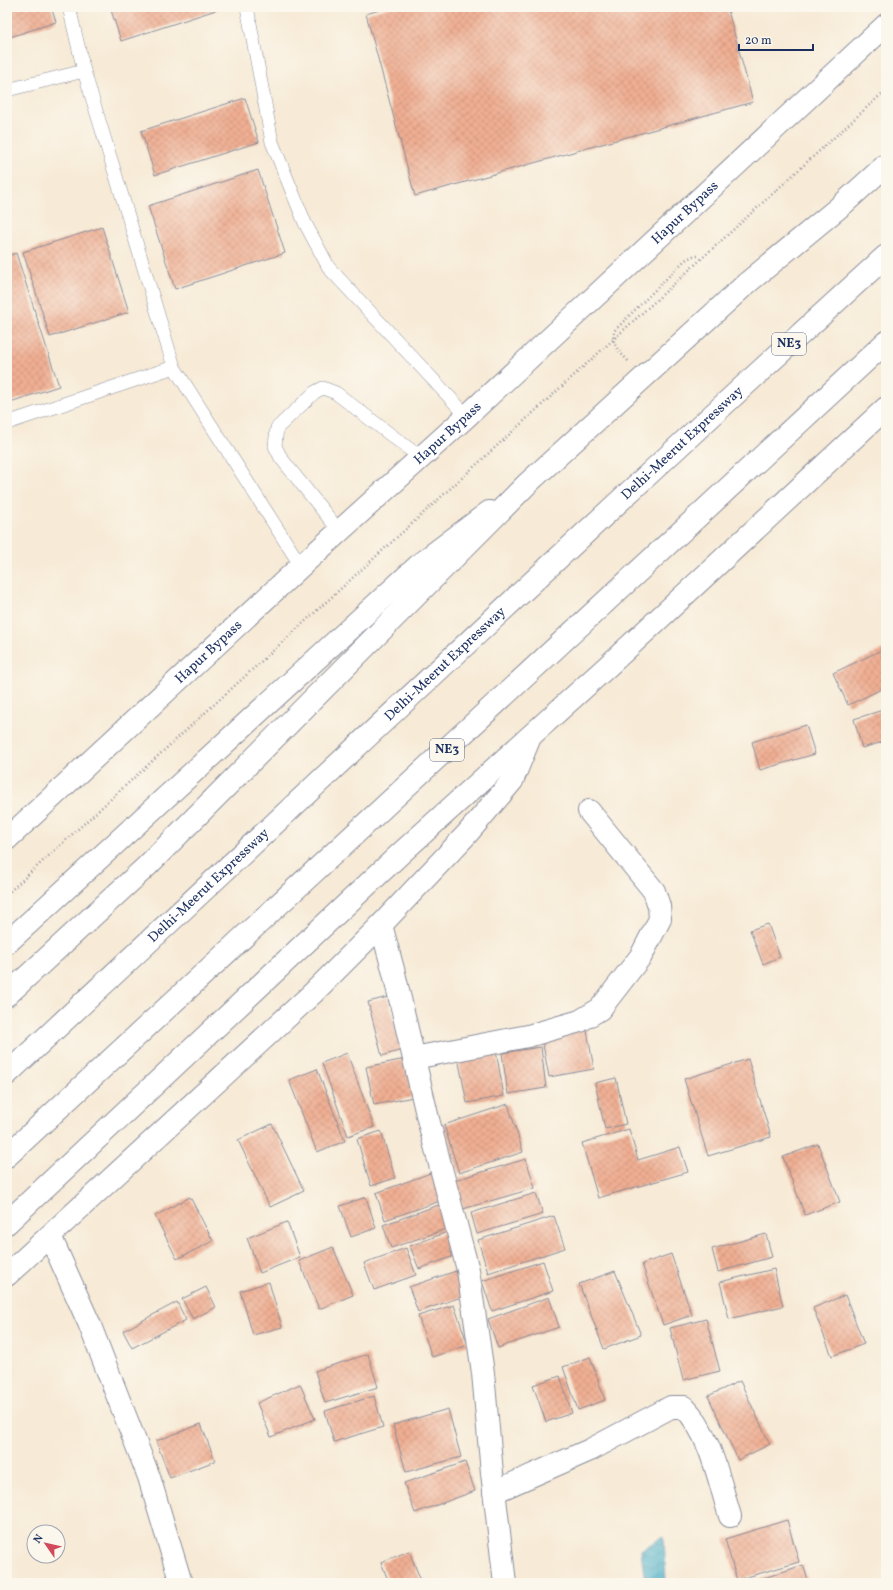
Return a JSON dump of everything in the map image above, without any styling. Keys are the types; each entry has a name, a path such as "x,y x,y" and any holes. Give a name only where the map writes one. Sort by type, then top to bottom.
{"main road":[{"name":"Hapur Bypass","path":"7,839 301,566 467,416 886,24"},
{"path":"7,995 147,866 528,483 746,284 843,204 886,165"},
{"name":"Delhi-Meerut Expressway","path":"7,1074 428,682 589,528 886,256"},
{"name":"NE3","path":"7,1156 886,342"},
{"path":"7,1223 400,854 530,737 886,408"},
{"path":"7,943 420,564 528,483"},
{"path":"7,1275 313,993 381,925 467,834 512,781 530,737"},
{"path":"414,1058 528,1036 580,1021 600,1009 641,956 660,919 659,906 654,891 589,811"},
{"path":"381,925 468,1270 483,1373 494,1492 505,1583"},
{"path":"50,1236 89,1324 149,1477 181,1583"},
{"path":"494,1492 590,1450 671,1407 684,1407 694,1417 704,1437 730,1516"}],"lane":[{"path":"69,7 84,71 174,368 301,566"},
{"path":"247,7 272,142 305,223 328,268 467,416"},
{"path":"7,90 84,71"},
{"path":"7,423 174,368"},
{"path":"340,532 281,458 275,446 277,428 315,392 323,388 336,393 421,458"}],"path":[{"path":"7,894 886,90"},
{"path":"644,377 616,348 612,340 614,331 685,260 693,256 699,256"}],"water":[{"path":"664,1536 666,1583 645,1583 641,1550"}],"building":[{"path":"7,7 51,7 56,22 7,38"},
{"path":"110,7 225,7 121,41"},
{"path":"390,7 727,7 753,102 415,196 366,14"},
{"path":"245,98 259,142 155,175 141,131"},
{"path":"258,170 285,253 175,289 148,206"},
{"path":"102,227 129,312 50,337 23,252"},
{"path":"16,253 59,386 7,403 7,256"},
{"path":"886,648 886,687 848,705 833,673"},
{"path":"886,709 886,741 862,748 854,719"},
{"path":"806,725 815,754 760,770 752,742"},
{"path":"768,924 780,957 763,964 750,930"},
{"path":"388,997 402,1050 382,1056 368,1002"},
{"path":"586,1025 594,1069 549,1077 541,1034"},
{"path":"541,1047 546,1088 508,1094 502,1053"},
{"path":"496,1051 504,1096 467,1103 458,1058"},
{"path":"347,1053 374,1127 348,1136 322,1063"},
{"path":"410,1058 418,1096 374,1105 366,1067"},
{"path":"748,1059 771,1137 708,1156 684,1079"},
{"path":"317,1069 345,1141 317,1152 289,1080"},
{"path":"616,1078 626,1124 605,1129 595,1083"},
{"path":"508,1104 523,1152 459,1173 444,1125"},
{"path":"272,1124 304,1191 270,1207 238,1140"},
{"path":"629,1129 638,1160 680,1147 688,1172 598,1198 582,1143"},
{"path":"381,1131 395,1178 371,1186 357,1139"},
{"path":"818,1144 840,1202 805,1215 783,1157"},
{"path":"526,1159 535,1188 463,1209 455,1180"},
{"path":"436,1171 446,1199 385,1220 376,1193"},
{"path":"536,1193 543,1214 477,1234 471,1213"},
{"path":"190,1197 213,1241 177,1259 155,1216"},
{"path":"366,1197 376,1228 351,1237 340,1206"},
{"path":"444,1203 452,1227 391,1248 383,1225"},
{"path":"554,1216 565,1248 488,1273 478,1240"},
{"path":"287,1222 300,1257 260,1273 247,1238"},
{"path":"450,1231 459,1254 419,1269 410,1246"},
{"path":"766,1234 772,1257 718,1272 712,1249"},
{"path":"333,1247 353,1295 319,1309 299,1261"},
{"path":"406,1248 416,1275 374,1290 364,1263"},
{"path":"671,1254 692,1315 663,1325 642,1264"},
{"path":"543,1261 553,1291 492,1311 482,1281"},
{"path":"774,1269 783,1306 729,1319 720,1282"},
{"path":"456,1271 464,1296 418,1312 409,1287"},
{"path":"615,1271 641,1335 604,1349 579,1284"},
{"path":"269,1282 282,1327 253,1335 240,1291"},
{"path":"206,1287 216,1307 193,1319 182,1299"},
{"path":"845,1295 864,1344 832,1356 813,1308"},
{"path":"549,1297 559,1327 498,1348 488,1319"},
{"path":"177,1302 186,1320 132,1348 123,1331"},
{"path":"454,1305 468,1345 432,1357 418,1316"},
{"path":"706,1319 720,1371 683,1380 670,1328"},
{"path":"368,1354 378,1387 325,1403 315,1371"},
{"path":"590,1357 605,1400 578,1410 563,1367"},
{"path":"560,1376 572,1413 546,1422 533,1385"},
{"path":"740,1381 770,1444 738,1460 708,1396"},
{"path":"300,1384 315,1419 271,1437 257,1403"},
{"path":"374,1396 383,1427 334,1442 325,1411"},
{"path":"448,1409 461,1457 406,1472 393,1425"},
{"path":"201,1424 215,1461 170,1478 156,1441"},
{"path":"465,1462 475,1491 415,1513 404,1483"},
{"path":"787,1520 799,1562 737,1580 725,1539"},
{"path":"409,1551 422,1583 389,1583 381,1562"},
{"path":"803,1565 809,1583 749,1583"}]}
